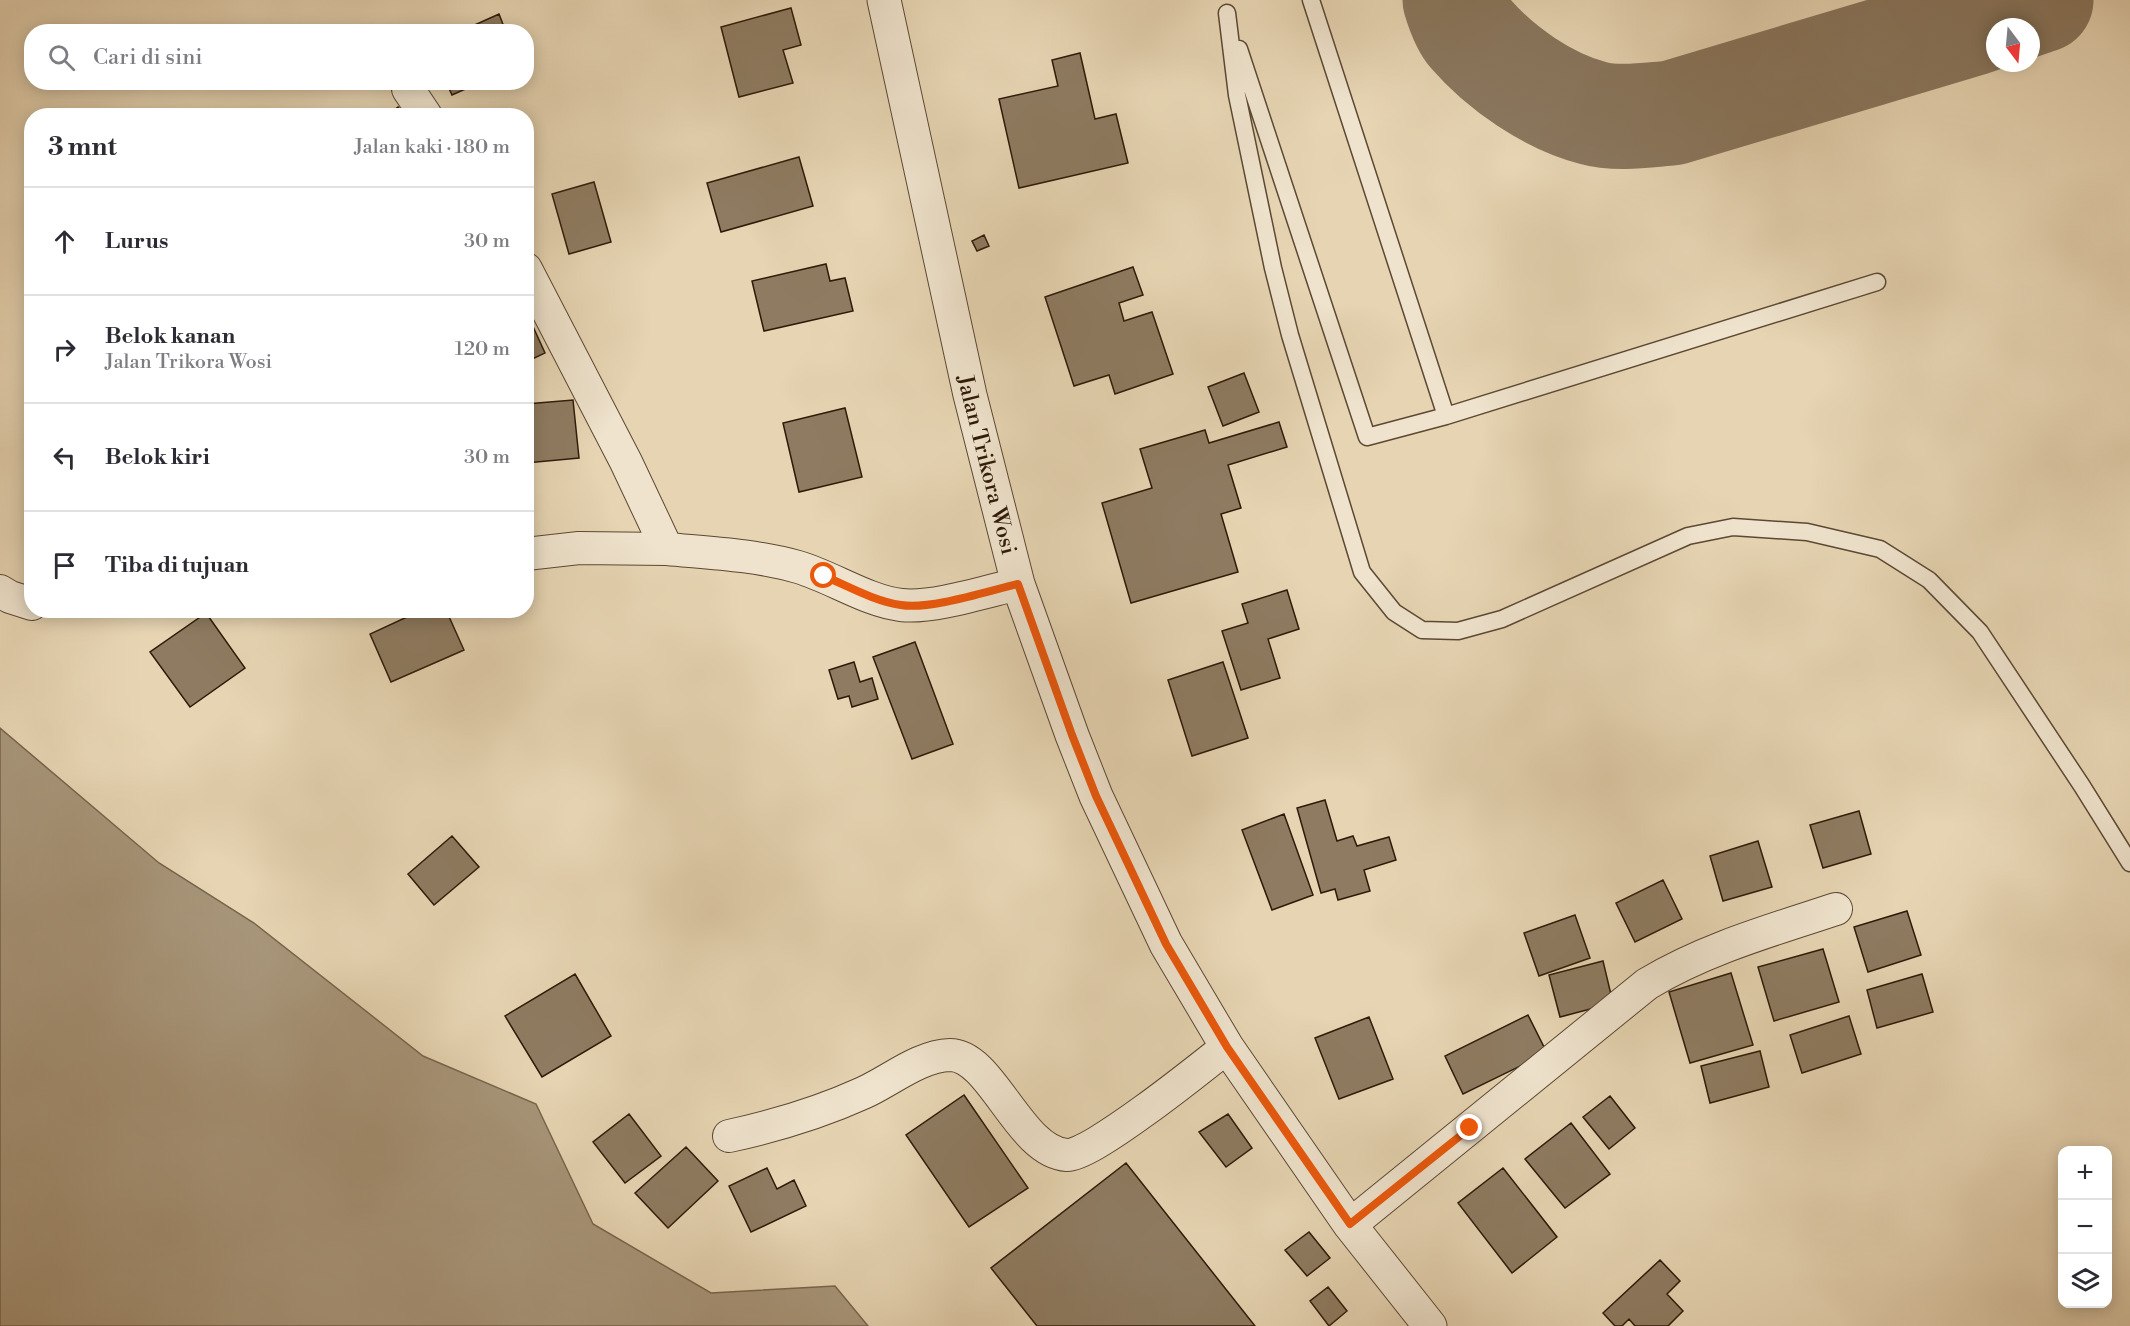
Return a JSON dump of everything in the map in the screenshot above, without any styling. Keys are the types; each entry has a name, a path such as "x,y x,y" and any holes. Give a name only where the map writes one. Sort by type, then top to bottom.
{"street":[{"name":"Jalan Trikora Wosi","path":"884,0 970,395 1018,584 1096,796 1166,944 1227,1047 1350,1224 1430,1326"},
{"path":"409,90 421,108"},
{"path":"534,284 626,462 667,549"},
{"path":"534,553 579,548 667,549 777,562 799,567 878,599 902,606 931,604 1018,584"},
{"path":"0,591 24,601"},
{"path":"1350,1224 1647,984 1672,969 1732,944 1836,909"},
{"path":"729,1136 780,1125 825,1109 865,1093 919,1064 950,1055 958,1056 974,1065 1037,1142 1058,1154 1078,1154 1108,1137 1227,1047"}],"lane":[{"path":"1311,0 1446,416"},
{"path":"1224,7 1367,437 1446,416 1877,282"},
{"path":"1224,7 1237,94 1273,268 1290,335 1362,572 1394,612 1422,630 1458,631 1502,619 1688,536 1733,527 1807,532 1880,549 1929,580 1980,632 2130,863"}],"shaded area":[{"path":"0,728 159,863 254,923 423,1056 536,1104 593,1224 711,1293 835,1286 868,1326 0,1326"}],"building":[{"path":"791,8 801,45 783,50 793,83 739,97 721,27"},
{"path":"499,14 503,24 477,24"},
{"path":"1080,53 1095,119 1116,114 1128,163 1019,188 999,99 1058,86 1052,60"},
{"path":"450,90 463,90 452,95"},
{"path":"799,157 813,206 721,232 707,183"},
{"path":"594,182 611,242 569,254 552,194"},
{"path":"984,235 989,246 977,251 972,241"},
{"path":"826,264 830,281 845,278 853,311 764,331 752,281"},
{"path":"1133,267 1143,295 1119,303 1124,321 1152,312 1173,374 1115,394 1109,375 1074,386 1045,297"},
{"path":"534,329 545,353 534,358"},
{"path":"1244,373 1259,412 1223,426 1208,387"},
{"path":"573,400 579,458 534,462 534,403"},
{"path":"845,408 862,477 799,492 783,423"},
{"path":"1279,422 1287,447 1228,465 1241,508 1221,514 1238,572 1131,603 1102,503 1152,488 1140,449 1205,430 1209,443"},
{"path":"1287,590 1299,629 1268,639 1280,678 1241,690 1222,631 1248,623 1242,604"},
{"path":"199,618 210,618 245,668 190,707 150,652"},
{"path":"405,618 450,618 464,650 391,682 370,634"},
{"path":"915,642 953,744 912,759 873,657"},
{"path":"854,662 860,682 872,678 878,699 852,707 849,696 838,699 829,670"},
{"path":"1223,662 1248,738 1192,756 1168,680"},
{"path":"1325,800 1337,841 1353,836 1357,846 1389,837 1396,860 1364,870 1370,891 1338,900 1335,889 1321,893 1297,808"},
{"path":"1859,811 1871,854 1823,868 1810,825"},
{"path":"1284,814 1313,895 1272,910 1242,830"},
{"path":"452,836 479,867 434,905 408,874"},
{"path":"1758,841 1772,887 1723,901 1710,856"},
{"path":"1663,880 1682,919 1635,942 1616,903"},
{"path":"1907,911 1921,955 1868,972 1854,927"},
{"path":"1575,915 1590,958 1539,976 1524,933"},
{"path":"1823,949 1839,1002 1774,1021 1758,967"},
{"path":"1603,961 1613,1003 1560,1017 1549,975"},
{"path":"1731,973 1753,1045 1690,1063 1669,992"},
{"path":"575,974 611,1036 542,1077 505,1016"},
{"path":"1922,974 1933,1012 1877,1028 1867,990"},
{"path":"1528,1015 1547,1053 1463,1094 1445,1056"},
{"path":"1849,1016 1861,1054 1802,1073 1790,1035"},
{"path":"1369,1017 1393,1079 1339,1099 1315,1038"},
{"path":"1760,1051 1769,1087 1710,1103 1701,1066"},
{"path":"964,1095 1028,1188 969,1227 906,1135"},
{"path":"1610,1096 1635,1128 1609,1149 1583,1117"},
{"path":"629,1114 661,1156 625,1183 593,1142"},
{"path":"1228,1114 1252,1148 1226,1167 1199,1132"},
{"path":"1571,1123 1610,1174 1565,1208 1525,1159"},
{"path":"686,1147 718,1181 668,1228 635,1193"},
{"path":"1126,1163 1255,1326 1037,1326 991,1268"},
{"path":"767,1168 777,1189 794,1180 806,1206 751,1232 729,1186"},
{"path":"1503,1168 1557,1237 1512,1273 1458,1203"},
{"path":"1309,1232 1330,1258 1307,1276 1285,1250"},
{"path":"1660,1260 1680,1281 1667,1294 1683,1311 1668,1326 1635,1326 1629,1319 1622,1326 1615,1326 1603,1313"},
{"path":"1328,1287 1347,1311 1329,1326 1310,1301"}],"taxiway":[{"path":"1455,0 1463,22 1470,33 1496,59 1526,82 1576,108 1622,117 1672,113 1970,24 2041,0"}],"route":[{"path":"824,576 878,599 902,606 931,604 1018,584 1096,796 1156,925 1227,1047 1350,1224 1470,1128"}]}
